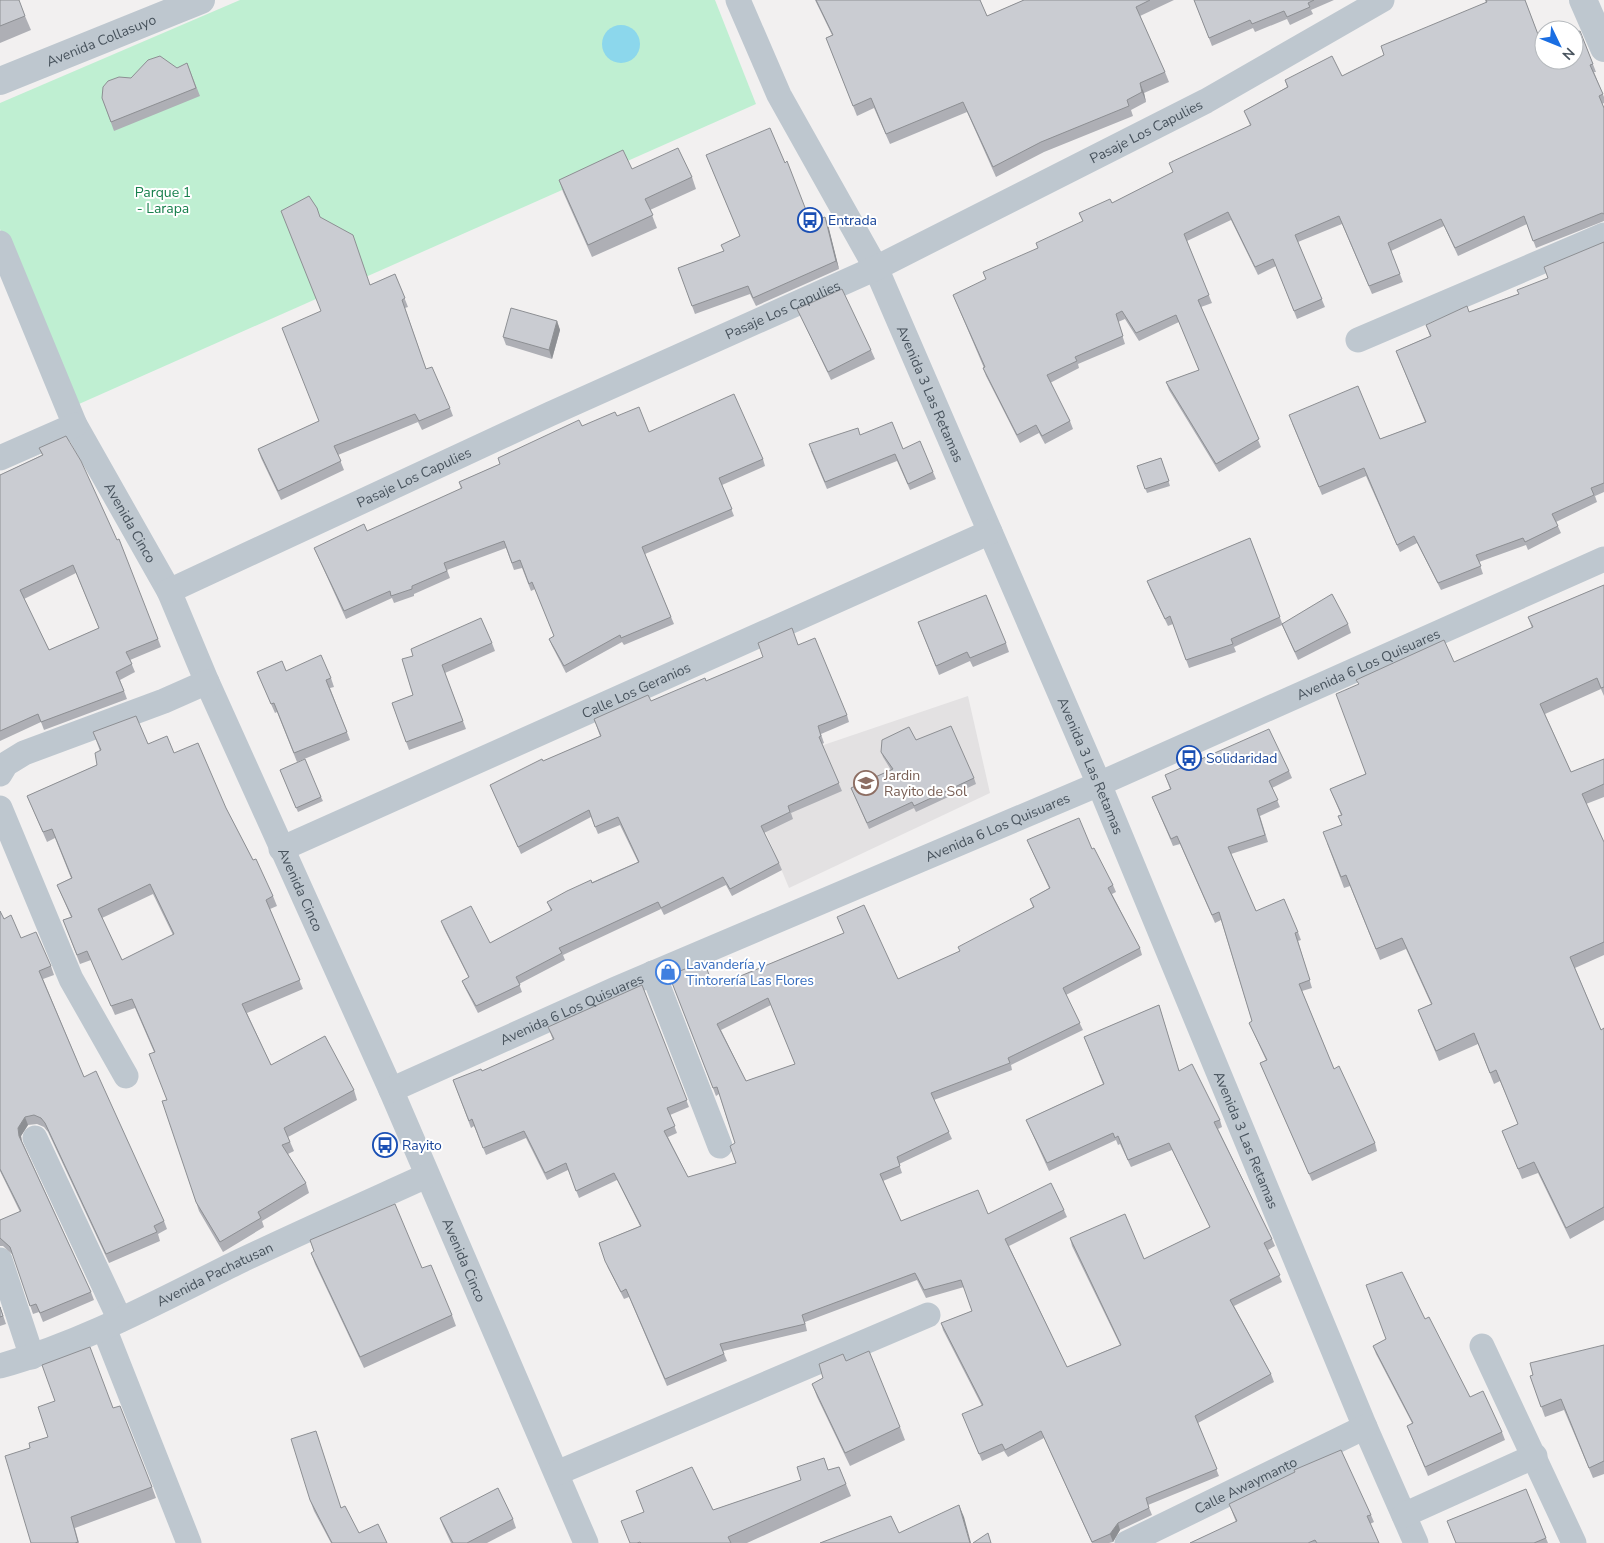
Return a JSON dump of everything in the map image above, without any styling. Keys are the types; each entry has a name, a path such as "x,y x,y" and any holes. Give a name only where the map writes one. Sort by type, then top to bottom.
{"street":[{"name":"Avenida Collasuyo","path":"0,81 201,0"},
{"name":"Avenida 3 Las Retamas","path":"738,0 779,95 876,268 1099,784 1365,1427 1416,1543"},
{"name":"Pasaje Los Capulies","path":"169,591 559,410 876,268 1206,101 1382,0"},
{"path":"1583,0 1604,48"},
{"path":"1358,340 1604,235"},
{"name":"Avenida Cinco","path":"0,243 75,425 169,591 281,849 391,1090 426,1176 586,1543"},
{"path":"0,458 75,425"},
{"name":"Calle Los Geranios","path":"281,849 990,532"},
{"name":"Avenida 6 Los Quisuares","path":"391,1090 652,973 1099,784 1604,559"},
{"path":"0,774 6,764 24,753 164,701 207,682"},
{"path":"0,808 71,978 126,1076"},
{"path":"652,973 720,1146"},
{"path":"35,1138 112,1324 189,1543"},
{"name":"Avenida Pachatusan","path":"0,1366 32,1357 112,1324 282,1240 426,1176"},
{"path":"0,1260 32,1357"},
{"path":"557,1473 928,1315"},
{"path":"1482,1346 1574,1543"},
{"name":"Calle Awaymanto","path":"1127,1543 1365,1427"},
{"path":"1404,1515 1535,1456"}],"shaded area":[{"name":"Jardin Rayito de Sol","path":"968,696 990,793 789,888 741,773"}],"green space":[{"name":"Parque 1 - Larapa","path":"240,0 715,0 756,104 79,404 0,229 0,103"}],"water":[{"path":"621,25 634,31 640,44 634,57 621,63 608,57 602,44 608,31"}],"building":[{"path":"0,0 19,0 25,16 0,26"},
{"path":"816,0 980,0 987,16 1024,0 1150,0 1136,7 1165,72 1140,83 1142,92 1127,100 1129,106 1041,142 993,167 963,102 886,134 871,98 853,106 826,38 833,35"},
{"path":"1194,0 1314,0 1308,3 1310,7 1287,17 1284,11 1252,24 1250,20 1209,38"},
{"path":"1486,0 1525,0 1534,24 1534,70 1584,70 1584,41 1593,64 1590,65 1603,94 1599,96 1604,108 1604,214 1602,213 1533,241 1524,216 1455,248 1441,219 1388,243 1400,274 1369,286 1339,216 1295,235 1322,299 1294,311 1273,259 1255,267 1228,212 1184,234 1209,295 1198,300 1259,439 1216,464 1166,382 1199,370 1176,315 1136,333 1122,311 1116,314 1123,336 1075,357 1077,361 1047,375 1070,421 1042,436 1036,425 1017,435 983,368 985,367 953,295 986,279 983,272 1038,248 1036,243 1083,221 1079,213 1110,199 1112,203 1173,172 1169,163 1251,125 1244,111 1288,87 1285,80 1332,56 1342,76 1384,55 1381,46 1487,2"},
{"path":"160,56 177,68 187,63 196,88 111,122 102,98 103,87 108,81 119,77 131,78 148,60"},
{"path":"770,128 785,163 787,161 811,223 825,217 836,261 753,298 748,286 692,306 678,268 724,251 721,245 740,236 706,155"},
{"path":"678,148 692,177 645,199 653,215 588,245 559,180 623,150 632,169"},
{"path":"309,196 317,208 320,217 353,235 370,285 395,274 405,298 402,300 426,369 432,367 450,408 419,421 415,414 334,446 341,461 278,491 258,449 319,421 282,328 321,311 281,211"},
{"path":"1604,242 1604,483 1591,488 1594,495 1552,514 1558,526 1525,542 1523,538 1476,555 1481,566 1438,583 1414,536 1397,545 1364,468 1319,487 1289,415 1358,386 1380,439 1426,422 1396,351 1431,336 1426,325 1467,306 1469,312 1519,294 1517,290 1548,278 1544,267"},
{"path":"842,289 871,350 828,372 797,309"},
{"path":"511,308 557,321 549,350 503,337"},
{"path":"734,394 763,459 719,478 732,509 642,547 671,617 621,638 620,635 564,666 549,639 554,636 532,582 529,584 520,560 512,563 504,541 444,563 447,571 412,586 412,589 391,596 390,591 344,611 314,548 364,524 367,531 462,488 459,482 500,464 498,458 579,420 582,426 615,412 617,416 639,407 649,432"},
{"path":"892,422 903,449 920,441 933,472 908,484 895,454 825,482 809,444 858,428 860,435"},
{"path":"66,436 81,461 117,540 119,539 158,639 126,652 132,664 116,672 124,691 41,722 38,714 0,731 0,475 43,455 39,448","holes":["73,565 99,628 49,650 20,590"]},
{"path":"1161,458 1169,481 1145,489 1137,466"},
{"path":"1250,538 1280,617 1231,639 1233,644 1186,660 1170,616 1165,619 1147,581"},
{"path":"1604,585 1604,687 1601,688 1597,678 1540,704 1571,772 1604,759 1604,784 1582,794 1604,842 1604,942 1570,957 1601,1030 1604,1028 1604,1207 1566,1228 1534,1162 1518,1169 1502,1131 1518,1124 1496,1070 1490,1073 1474,1033 1436,1051 1418,1010 1432,1004 1402,938 1376,949 1346,875 1341,877 1323,832 1342,825 1338,816 1342,815 1330,789 1366,774 1336,694 1359,684 1356,680 1444,640 1454,662 1533,627 1528,617"},
{"path":"1332,594 1348,624 1295,652 1282,624"},
{"path":"986,595 1006,643 970,658 967,652 936,666 918,622"},
{"path":"481,618 492,643 442,665 463,721 406,742 392,703 413,695 402,659 413,656 411,649"},
{"path":"792,628 798,645 815,638 847,715 818,726 821,736 819,737 839,783 788,806 790,812 761,826 779,863 730,889 723,877 661,908 658,902 559,948 562,953 516,977 520,985 476,1006 462,981 469,977 441,921 471,906 490,943 552,910 547,902 567,891 591,880 592,883 639,862 618,817 595,827 589,810 518,847 490,785 542,759 543,761 601,736 594,719 648,695 651,701 705,678 706,681 763,657 758,643"},
{"path":"321,655 331,678 326,680 347,732 294,753 274,703 271,704 257,672 282,661 286,671"},
{"path":"136,716 148,744 167,736 174,753 198,743 226,808 253,860 256,859 273,896 266,900 300,980 242,1004 271,1065 325,1036 354,1090 284,1128 290,1142 282,1145 306,1183 258,1212 261,1218 220,1242 196,1202 162,1101 167,1100 149,1054 155,1052 132,999 111,1006 87,951 77,955 63,920 72,917 57,885 72,878 52,829 43,832 27,796 97,765 95,753 101,750 93,732","holes":["150,884 174,934 122,960 98,909"]},
{"path":"951,726 974,778 914,806 912,802 867,823 851,788 893,769 881,752 882,740 909,727 916,740"},
{"path":"1269,729 1289,771 1269,781 1278,800 1257,809 1265,835 1228,847 1256,911 1284,899 1298,932 1295,933 1310,980 1299,984 1334,1069 1339,1066 1375,1143 1309,1174 1260,1063 1267,1060 1249,1023 1252,1021 1219,912 1212,915 1177,836 1171,839 1152,797 1171,789 1165,775"},
{"path":"305,759 321,797 296,808 280,770"},
{"path":"1079,818 1092,849 1094,848 1113,885 1108,888 1140,948 1063,988 1080,1023 1008,1058 1010,1063 931,1093 949,1132 897,1157 900,1166 880,1174 901,1221 978,1190 988,1214 1051,1183 1064,1210 1005,1239 1067,1367 1121,1345 1070,1238 1125,1214 1144,1259 1210,1227 1169,1143 1128,1160 1118,1136 1115,1138 1113,1133 1047,1163 1026,1120 1104,1084 1084,1037 1159,1005 1179,1071 1192,1064 1220,1120 1214,1122 1272,1239 1264,1243 1280,1275 1230,1300 1271,1374 1195,1416 1217,1469 1146,1498 1149,1508 1118,1523 1110,1534 1092,1542 1041,1431 1005,1450 1002,1444 979,1454 962,1414 983,1405 941,1323 972,1311 961,1280 924,1290 915,1273 802,1315 805,1324 720,1344 724,1354 665,1379 626,1289 621,1292 605,1261 599,1243 641,1226 614,1173 576,1191 566,1163 545,1173 524,1131 483,1148 472,1119 469,1121 453,1080 481,1069 482,1071 554,1039 548,1027 642,985 687,1100 667,1108 675,1126 664,1131 688,1177 736,1163 730,1146 735,1143 717,1087 713,1088 669,975 704,962 714,987 844,933 837,917 864,905 898,979 960,951 958,947 1034,907 1030,899 1050,888 1027,840","holes":["768,998 795,1064 746,1081 717,1024"]},
{"path":"0,911 4,919 11,915 21,938 36,932 51,966 39,971 84,1077 96,1071 164,1221 154,1226 157,1232 106,1254 45,1123 41,1118 34,1115 25,1117 18,1128 19,1136 91,1292 40,1313 36,1304 30,1306 10,1247 0,1238 0,1220 21,1211 0,1169"},
{"path":"395,1204 422,1268 431,1265 452,1315 360,1357 311,1253 314,1251 310,1240"},
{"path":"1402,1272 1425,1319 1429,1317 1470,1397 1483,1391 1502,1432 1425,1467 1407,1426 1413,1423 1373,1346 1386,1339 1366,1285"},
{"path":"1604,1345 1604,1461 1589,1468 1561,1399 1541,1407 1530,1376 1533,1375 1530,1363"},
{"path":"90,1347 113,1408 120,1406 152,1487 71,1517 78,1542 31,1543 5,1456 30,1448 29,1443 48,1437 38,1407 55,1401 42,1365"},
{"path":"869,1351 900,1427 845,1453 812,1384 823,1378 819,1364 843,1354 846,1361"},
{"path":"316,1431 341,1508 345,1506 359,1533 378,1524 387,1543 332,1543 310,1500 291,1439"},
{"path":"1341,1450 1371,1515 1367,1516 1379,1543 1317,1543 1315,1540 1308,1543 1190,1543 1237,1521 1229,1504 1295,1472 1294,1470"},
{"path":"824,1458 828,1470 839,1467 846,1484 728,1537 731,1543 630,1543 621,1521 644,1512 636,1491 692,1467 713,1510 801,1480 797,1467"},
{"path":"498,1488 513,1519 467,1543 453,1543 440,1518"},
{"path":"1526,1489 1546,1538 1534,1543 1456,1543 1447,1521"},
{"path":"959,1505 970,1543 820,1543 891,1516 899,1533"},
{"path":"988,1533 991,1543 973,1543"}],"place":[{"name":"Entrada","path":"810,220"},
{"name":"Solidaridad","path":"1189,758"},
{"name":"Jardin Rayito de Sol","path":"866,783"},
{"name":"Lavandería y Tintorería Las Flores","path":"668,972"},
{"name":"Rayito","path":"385,1145"}]}
